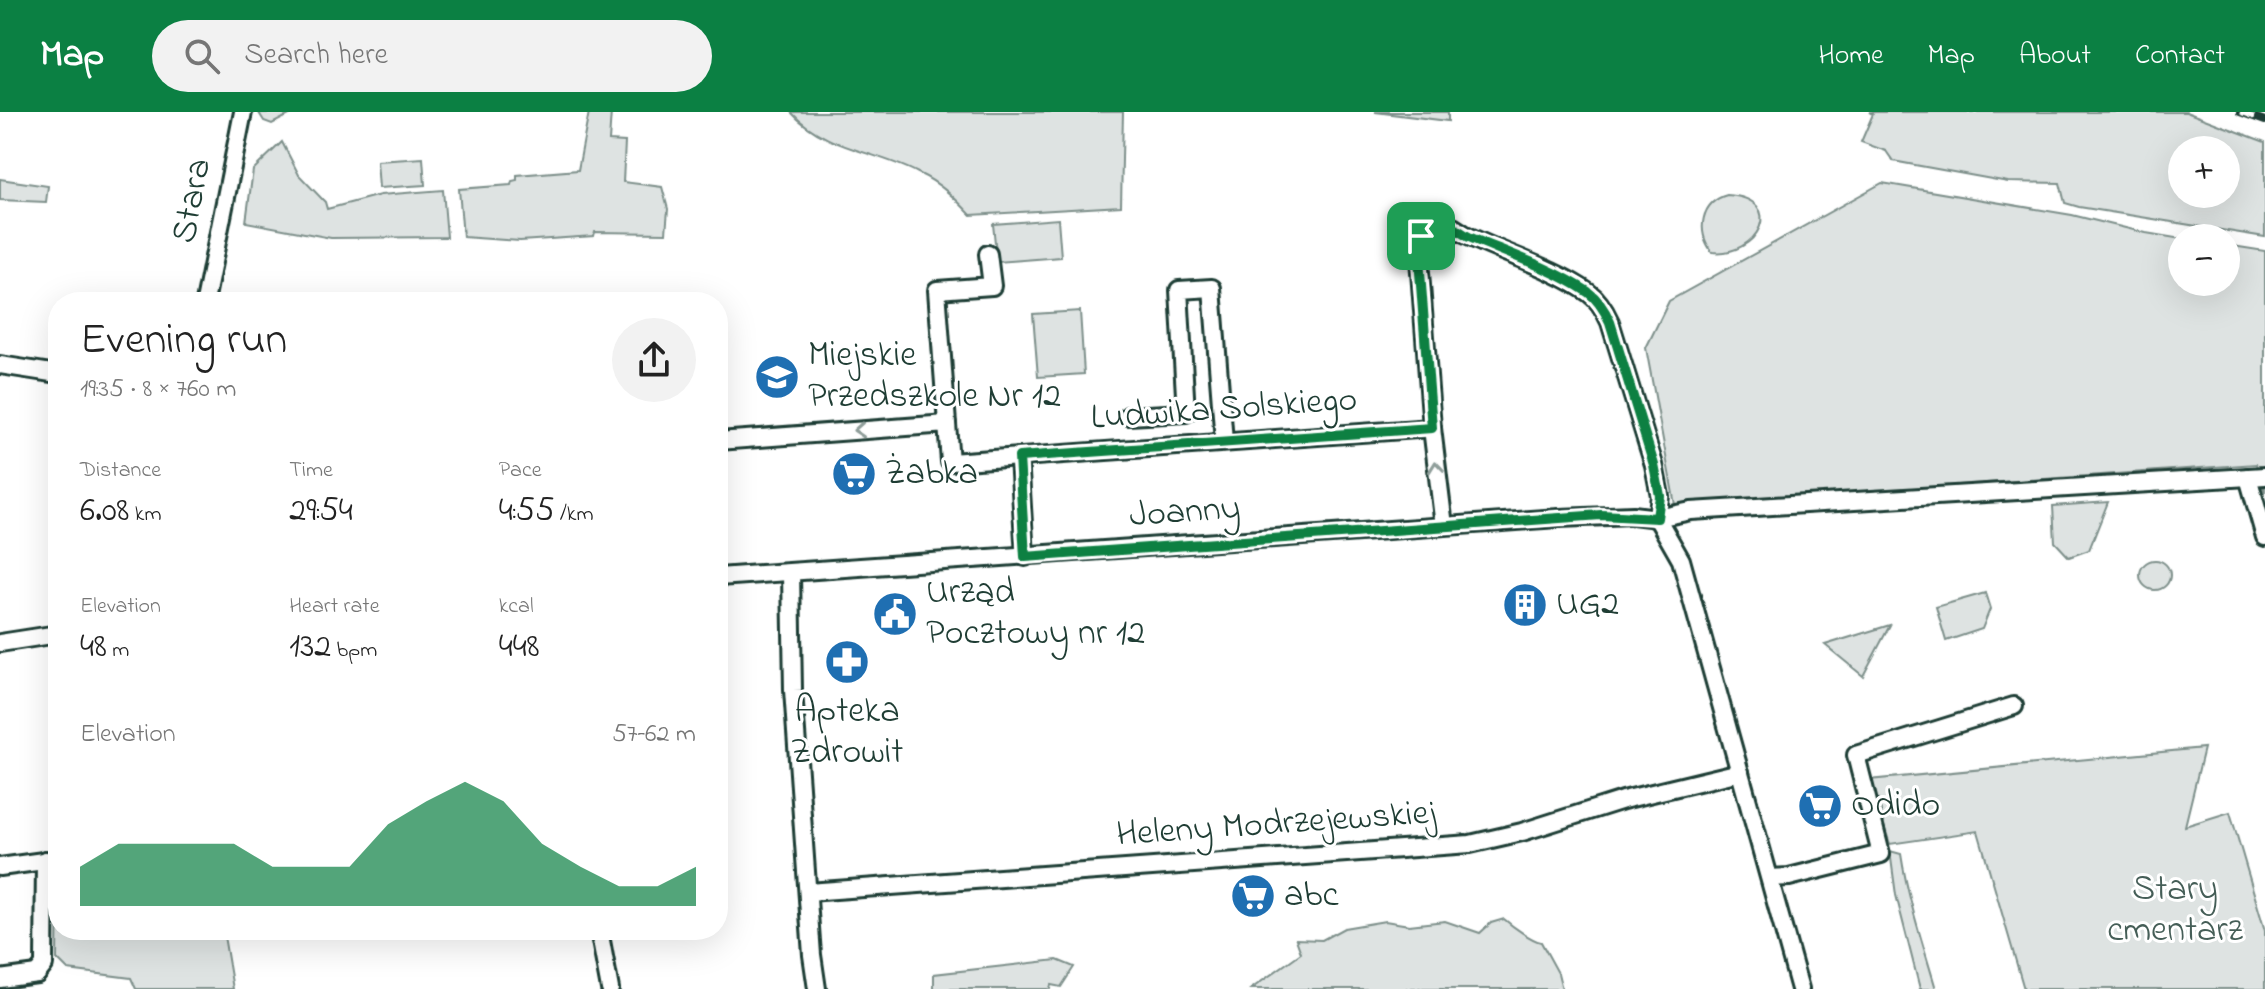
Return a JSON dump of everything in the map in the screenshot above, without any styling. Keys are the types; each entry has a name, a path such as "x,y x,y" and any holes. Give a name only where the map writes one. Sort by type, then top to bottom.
{"street":[{"name":"Stara","path":"207,292 243,112"},
{"path":"1444,526 1432,428 1418,246 1421,236 1432,227 1448,224 1463,234 1555,273 1591,294 1603,307 1610,322 1654,465 1660,496 1657,518 1681,560 1800,989"},
{"path":"728,440 947,424 937,290 992,286 988,254"},
{"path":"1128,416 1186,413 1179,290 1212,288 1224,442"},
{"path":"0,365 48,372"},
{"name":"Ludwika Solskiego","path":"947,424 950,462 1432,428"},
{"path":"1019,457 1025,557"},
{"path":"2257,476 2265,537"},
{"name":"Joanny","path":"728,576 1601,515 1657,518 1691,511 2257,476"},
{"path":"791,573 793,690 817,989"},
{"path":"0,643 48,636"},
{"path":"1770,878 1789,877 1881,854 1856,755 2014,706"},
{"name":"Heleny Modrzejewskiej","path":"808,892 1470,844 1522,832 1623,800 1740,772"},
{"path":"0,867 48,861"},
{"path":"0,979 38,981 44,965 48,912"},
{"path":"601,940 610,989"}],"green space":[{"path":"295,112 272,124 264,121 259,113"},
{"path":"589,112 611,112 609,141 625,142 623,182 662,187 668,209 666,233 595,232 594,236 520,241 463,237 459,189 511,185 512,181 517,180 517,175 578,170"},
{"path":"791,112 1123,112 1121,206 971,215 947,191 926,177 835,142 804,124"},
{"path":"1375,112 1448,112 1448,121"},
{"path":"1869,112 2186,112 2265,142 2265,237 2240,233 2240,224 2184,224 2079,207 2065,203 2060,183 2008,182 1893,161 1886,151 1861,142 1873,114"},
{"path":"282,142 299,175 325,202 327,209 380,195 443,190 447,237 331,238 246,222 253,170"},
{"path":"423,158 425,185 379,188 377,161"},
{"path":"0,179 48,186 46,202 0,200"},
{"path":"1882,183 2072,215 2168,237 2168,296 2240,296 2240,247 2265,251 2265,494 2256,464 1675,505 1646,348 1669,301"},
{"path":"1727,195 1746,199 1757,206 1761,216 1760,227 1753,238 1742,246 1712,252 1704,235 1704,218 1711,204"},
{"path":"1058,219 1061,257 997,262 993,224"},
{"path":"1080,311 1084,374 1038,377 1033,314"},
{"path":"2108,502 2089,550 2069,557 2055,542 2053,506"},
{"path":"2155,560 2166,564 2170,575 2166,586 2155,590 2144,586 2140,575 2144,564"},
{"path":"1985,593 1990,609 1982,629 1946,641 1936,607"},
{"path":"1890,625 1863,676 1825,645"},
{"name":"Stary cmentarz","path":"2204,748 2185,826 2230,812 2265,931 2265,989 2024,989 1978,831 1890,844 1869,780"},
{"path":"1890,851 1901,854 1936,989 1920,989 1896,895"},
{"path":"1504,919 1541,942 1558,973 1562,989 1251,989 1301,953 1296,939 1322,940 1344,928 1385,921 1409,925 1445,921 1480,933 1491,923"},
{"path":"57,940 225,940 233,989 136,989 131,978 68,970 57,959"},
{"path":"1057,960 1074,967 1061,987 934,989 934,974"}],"railway":[{"path":"2240,112 2265,121"}],"place":[{"name":"Miejskie Przedszkole Nr 12","path":"777,377"},
{"name":"Żabka","path":"854,474"},
{"name":"UG2","path":"1525,605"},
{"name":"Urząd Pocztowy nr 12","path":"895,614"},
{"name":"Apteka Zdrowit","path":"847,662"},
{"name":"Odido","path":"1820,806"},
{"name":"abc","path":"1253,896"}],"route":[{"path":"1448,224 1463,234 1555,273 1591,294 1603,307 1654,465 1660,496 1657,518 1601,515 1025,557 1019,457 1432,428 1418,246 1421,236 1432,227 1448,224"}]}
